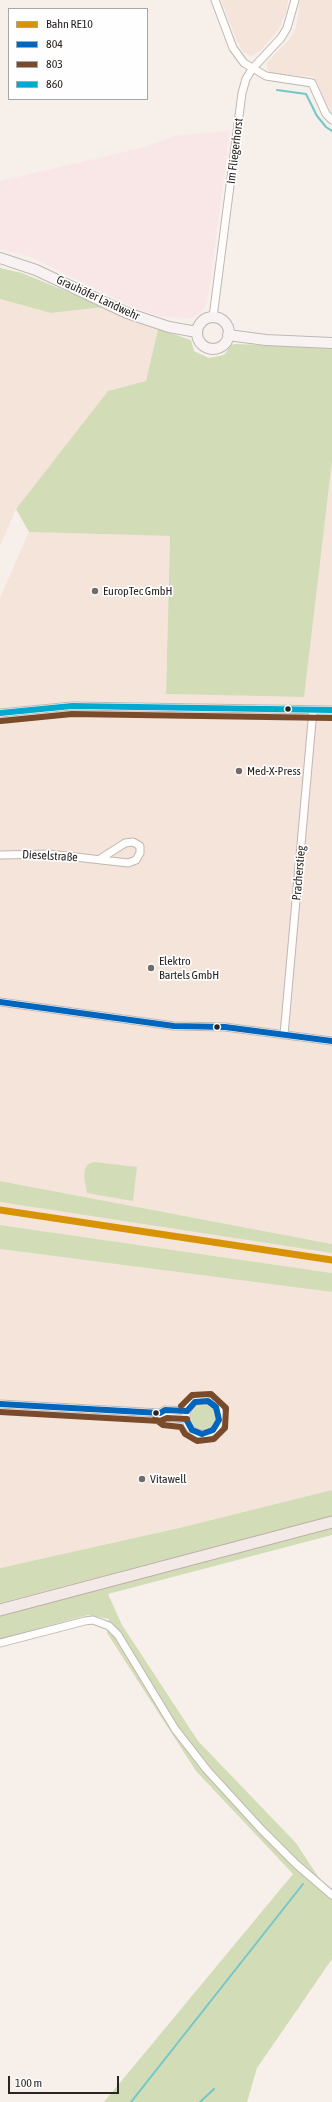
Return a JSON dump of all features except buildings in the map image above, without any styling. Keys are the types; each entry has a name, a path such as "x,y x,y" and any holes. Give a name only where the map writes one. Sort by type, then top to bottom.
{"main road":[{"path":"0,1610 332,1522"}],"street":[{"path":"215,0 235,52 244,63 266,76 312,83 326,114 332,120"},
{"name":"Im Fliegerhorst","path":"213,317 242,93 246,79 252,69 281,38 287,28 294,0"},
{"name":"Grauhöfer Landwehr","path":"0,258 36,270 127,313 169,327 197,332"},
{"path":"213,317 224,322 227,327 228,335 223,345 214,349 204,346 200,342 197,332 201,323 205,319 213,317"},
{"path":"228,335 266,340 332,344"},
{"path":"0,713 78,706 332,710"},
{"name":"Pracherstieg","path":"284,1035 313,710"},
{"name":"Dieselstraße","path":"0,855 49,854 128,863 136,860 140,853 140,846 133,842 125,842 100,859"},
{"path":"0,1002 174,1026 217,1027 332,1041"},
{"path":"208,1401 216,1406 219,1420 213,1430 202,1434 192,1430 186,1419 187,1411 195,1402 208,1401"},
{"path":"0,1404 160,1413 165,1410 187,1411"},
{"path":"160,1413 165,1417 186,1419"},
{"path":"0,1643 85,1620 93,1620 110,1626 118,1635 175,1729 207,1770 261,1829 301,1868 332,1895"}],"shaded area":[{"path":"221,0 288,0 286,12 279,29 260,51 251,56 243,52 237,41"},
{"path":"300,0 332,0 332,115 314,77 272,73 267,69 267,62 289,40 296,28"},
{"path":"230,131 207,303 202,311 193,318 164,317 137,309 29,256 0,249 0,181 142,148 174,136"},
{"path":"0,299 51,313 104,307 126,319 158,329 146,381 108,391 16,509 0,546"},
{"path":"332,461 332,1244 0,1181 0,598 29,532 170,536 166,694 303,697"},
{"path":"0,1202 332,1253 332,1273 0,1225"},
{"path":"0,1249 332,1292 332,1490 179,1528 0,1568"}],"green space":[{"path":"0,268 22,273 104,307 51,313 0,299"},
{"path":"158,329 191,340 194,351 209,358 224,355 231,345 235,344 332,348 332,461 304,697 166,694 170,536 29,532 16,509 108,391 146,381"},
{"path":"94,1162 137,1167 133,1201 87,1193 84,1176 85,1169 88,1164"},
{"path":"0,1181 332,1244 332,1253 0,1202"},
{"path":"0,1225 332,1273 332,1292 0,1249"},
{"path":"203,1405 212,1408 215,1417 212,1426 203,1429 194,1426 191,1417 194,1408"},
{"path":"332,1490 332,1516 0,1603 0,1568 179,1528"},
{"path":"332,1528 332,1535 108,1594 122,1625 198,1741 296,1843 321,1881 332,1889 332,1959 257,2068 247,2102 104,2102 293,1874 196,1771 107,1633 109,1619 88,1615 0,1639 0,1616 203,1560"}],"waterway":[{"path":"277,90 306,94 317,116 326,127 332,131"},
{"path":"131,2102 303,1884"},
{"path":"200,2102 214,2089"}],"rail line":[{"name":"RE10","path":"0,1210 332,1260"}],"transit line":[{"name":"860","path":"0,713 72,706 332,710"},
{"name":"803","path":"1,721 72,714 332,718"},
{"name":"804","path":"0,1002 174,1026 225,1027 332,1041"},
{"name":"803","path":"155,1419 163,1425 181,1427 185,1434 197,1441 214,1439 225,1428 226,1408 211,1394 192,1395 181,1406"},
{"name":"804","path":"186,1419 192,1430 202,1434 213,1430 219,1420 216,1407 208,1401 195,1402 187,1411"},
{"name":"804","path":"0,1404 160,1413 165,1410 187,1411"},
{"name":"803","path":"0,1412 160,1421 167,1418 187,1419"}],"place":[{"name":"EuropTec GmbH","path":"95,591"},
{"name":"Med-X-Press","path":"239,771"},
{"name":"Elektro Bartels GmbH","path":"151,968"},
{"name":"Vitawell","path":"142,1479"}]}
